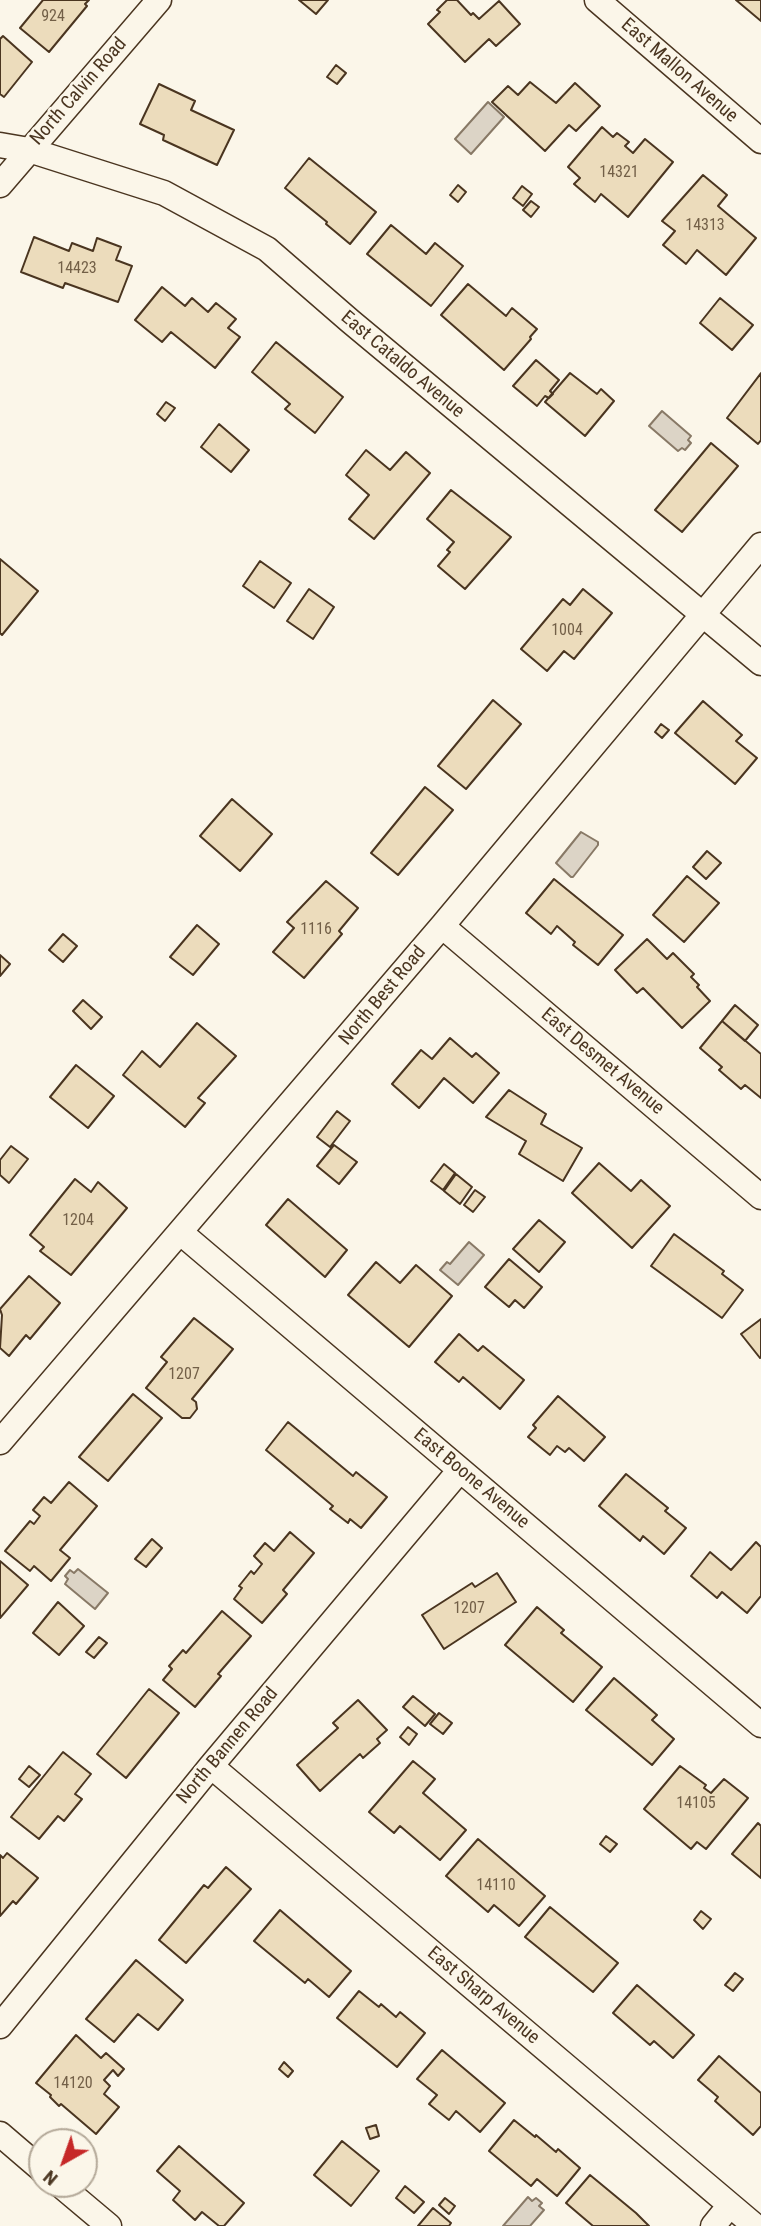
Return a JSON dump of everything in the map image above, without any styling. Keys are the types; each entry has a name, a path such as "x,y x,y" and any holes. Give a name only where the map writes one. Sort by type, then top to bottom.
{"street":[{"name":"North Calvin Road","path":"0,185 159,0"},
{"name":"East Mallon Avenue","path":"597,0 761,141"},
{"name":"East Cataldo Avenue","path":"0,145 29,150 164,193 267,249 761,663"},
{"name":"North Best Road","path":"0,1442 442,926 761,545"},
{"name":"East Desmet Avenue","path":"442,926 761,1197"},
{"name":"East Boone Avenue","path":"181,1233 761,1725"},
{"name":"North Bannen Road","path":"0,2026 211,1766 460,1470"},
{"name":"East Sharp Avenue","path":"211,1766 755,2226"},
{"path":"0,2134 28,2157"},
{"path":"75,2198 108,2226"},
{"path":"713,2226 730,2205"}],"shaded area":[{"path":"488,102 504,117 471,154 455,139"},
{"path":"662,411 691,436 688,440 691,443 685,450 682,448 678,451 649,426"},
{"path":"581,832 598,842 598,845 571,877 556,863"},
{"path":"469,1242 484,1255 458,1285 440,1270 447,1262 450,1264"},
{"path":"78,1569 108,1593 95,1609 65,1584 68,1579 65,1576 70,1570 74,1573"},
{"path":"528,2197 532,2201 536,2198 542,2203 539,2206 544,2210 530,2226 503,2226"}],"building":[{"path":"43,0 89,0 49,52 20,28"},
{"path":"299,0 328,0 316,14"},
{"path":"447,0 457,0 471,15 473,13 479,19 499,1 520,24 496,46 489,39 465,62 428,24"},
{"path":"736,0 761,0 761,21"},
{"path":"3,36 32,62 4,97 0,94 0,39"},
{"path":"336,65 346,73 337,84 327,77"},
{"path":"530,82 556,103 575,83 600,106 576,131 569,125 545,151 492,102 508,86 518,95"},
{"path":"159,84 195,101 191,110 234,130 217,165 163,140 164,135 140,124"},
{"path":"602,127 613,137 617,133 629,142 625,146 633,153 645,139 673,162 628,217 601,194 595,202 574,184 580,178 568,167"},
{"path":"309,158 376,212 350,244 285,188"},
{"path":"703,175 727,195 718,206 756,238 726,275 697,250 686,264 663,245 675,231 662,221"},
{"path":"458,185 466,192 458,202 450,195"},
{"path":"522,186 532,194 523,206 513,198"},
{"path":"531,201 539,207 531,217 523,210"},
{"path":"391,225 426,254 435,243 463,266 431,306 367,254"},
{"path":"34,237 69,251 72,243 93,251 97,238 121,247 116,260 132,266 118,302 65,283 63,288 21,272"},
{"path":"468,284 506,316 512,308 537,329 504,370 441,315"},
{"path":"162,287 185,306 192,298 208,312 216,303 236,319 228,328 240,337 215,368 171,332 162,342 135,320"},
{"path":"720,298 753,325 732,350 700,323"},
{"path":"276,342 343,397 315,433 285,409 290,404 252,372"},
{"path":"536,360 559,380 550,391 553,394 549,398 545,396 537,406 513,386"},
{"path":"570,373 597,394 601,389 614,401 585,436 545,402"},
{"path":"761,373 761,440 758,444 727,418"},
{"path":"166,402 175,408 165,421 157,414"},
{"path":"219,424 249,450 231,472 201,447"},
{"path":"711,443 738,466 682,532 655,510"},
{"path":"366,450 390,470 406,452 430,473 374,539 349,519 369,495 346,475"},
{"path":"451,490 511,537 465,589 438,566 450,552 447,550 454,542 427,519"},
{"path":"0,559 38,591 2,635 0,633"},
{"path":"260,561 291,583 274,608 243,586"},
{"path":"309,589 334,607 313,639 287,621"},
{"path":"583,589 612,613 574,659 564,651 547,671 521,649 563,599 570,605"},
{"path":"493,700 521,724 466,789 438,766"},
{"path":"703,701 742,735 736,741 757,758 735,784 675,733"},
{"path":"661,724 669,730 662,738 655,732"},
{"path":"425,787 453,810 398,875 371,853"},
{"path":"232,799 272,834 240,871 200,836"},
{"path":"707,851 721,863 706,879 693,867"},
{"path":"687,876 719,903 684,942 653,915"},
{"path":"554,879 623,935 598,965 573,945 575,942 557,926 551,934 526,913"},
{"path":"326,881 358,908 339,931 342,934 304,978 273,952 294,928 287,922"},
{"path":"197,925 219,944 193,975 170,957"},
{"path":"63,934 77,946 63,962 49,950"},
{"path":"647,939 667,959 673,953 694,974 691,977 710,1001 682,1028 643,988 637,993 615,970"},
{"path":"0,955 10,964 0,976"},
{"path":"83,1000 102,1017 91,1029 73,1011"},
{"path":"735,1005 758,1025 745,1041 722,1021"},
{"path":"722,1021 761,1054 761,1098 745,1085 741,1089 719,1070 722,1067 700,1048"},
{"path":"197,1023 236,1056 198,1098 205,1103 185,1127 123,1075 142,1051 160,1067"},
{"path":"450,1038 472,1057 476,1053 499,1073 473,1103 444,1078 419,1108 392,1084 421,1050 432,1059"},
{"path":"76,1065 114,1096 88,1128 50,1097"},
{"path":"509,1090 546,1114 541,1124 582,1148 563,1181 519,1154 526,1141 486,1117"},
{"path":"337,1111 350,1121 330,1147 317,1137"},
{"path":"334,1145 357,1162 339,1184 317,1166"},
{"path":"11,1146 28,1159 9,1183 0,1175 0,1160"},
{"path":"599,1163 631,1191 641,1180 670,1206 632,1248 572,1193"},
{"path":"444,1164 455,1173 443,1190 431,1181"},
{"path":"456,1174 472,1187 460,1204 444,1191"},
{"path":"75,1179 91,1192 98,1182 127,1208 71,1275 40,1251 44,1247 30,1235"},
{"path":"475,1190 485,1197 473,1212 464,1205"},
{"path":"288,1199 347,1250 325,1277 266,1225"},
{"path":"539,1220 565,1242 539,1272 513,1249"},
{"path":"674,1234 724,1271 722,1274 743,1290 722,1318 651,1266"},
{"path":"509,1259 542,1287 524,1308 515,1300 509,1307 485,1287"},
{"path":"376,1262 400,1283 416,1265 452,1296 409,1347 348,1295"},
{"path":"29,1276 60,1303 30,1339 26,1335 9,1356 0,1348 0,1309"},
{"path":"194,1318 233,1349 192,1399 196,1402 197,1409 190,1418 182,1418 146,1388 167,1362 161,1357"},
{"path":"761,1319 761,1357 760,1358 741,1334"},
{"path":"459,1334 478,1351 483,1346 524,1380 500,1409 463,1377 459,1382 435,1362"},
{"path":"133,1394 162,1418 108,1481 79,1457"},
{"path":"558,1396 605,1437 584,1461 569,1448 565,1452 557,1446 550,1455 528,1437 536,1428 533,1425"},
{"path":"288,1422 353,1476 356,1472 387,1497 361,1528 350,1519 348,1523 330,1509 333,1506 266,1450"},
{"path":"626,1474 668,1508 665,1511 686,1528 664,1554 643,1536 640,1541 599,1506"},
{"path":"69,1482 97,1506 60,1550 70,1558 51,1581 34,1566 30,1571 5,1551 30,1521 34,1524 40,1516 33,1510 44,1497 51,1503"},
{"path":"290,1532 314,1553 283,1590 287,1594 262,1623 234,1599 242,1588 239,1586 251,1571 254,1574 262,1564 254,1556 265,1543 274,1551"},
{"path":"152,1539 162,1548 146,1567 135,1559"},
{"path":"756,1542 761,1547 761,1596 747,1613 722,1592 717,1598 691,1576 710,1552 731,1570"},
{"path":"0,1561 28,1585 0,1618"},
{"path":"497,1573 516,1602 444,1649 422,1615 472,1583 475,1587"},
{"path":"58,1602 84,1626 59,1655 33,1633"},
{"path":"537,1607 564,1630 561,1633 602,1667 573,1702 505,1645"},
{"path":"222,1611 251,1636 218,1674 221,1676 195,1707 163,1680 172,1669 169,1666 183,1650 186,1653"},
{"path":"99,1637 107,1643 94,1658 86,1652"},
{"path":"614,1678 657,1715 652,1720 674,1739 652,1765 586,1710"},
{"path":"149,1689 179,1713 126,1778 97,1754"},
{"path":"413,1696 435,1714 425,1726 403,1707"},
{"path":"358,1700 387,1730 377,1739 380,1743 363,1758 360,1754 320,1791 297,1765 338,1728 333,1723"},
{"path":"439,1713 452,1723 443,1734 430,1724"},
{"path":"408,1727 417,1734 409,1745 400,1737"},
{"path":"63,1752 91,1774 75,1794 82,1799 64,1821 58,1816 39,1839 11,1817"},
{"path":"413,1761 435,1779 423,1793 466,1830 440,1860 400,1826 394,1833 369,1812"},
{"path":"29,1766 40,1775 29,1787 19,1779"},
{"path":"680,1766 706,1785 704,1788 711,1793 724,1779 748,1798 706,1849 697,1842 691,1849 644,1809"},
{"path":"758,1823 761,1826 761,1878 732,1854"},
{"path":"606,1836 617,1844 610,1852 600,1844"},
{"path":"478,1839 545,1896 519,1926 494,1905 488,1912 446,1876"},
{"path":"7,1853 38,1878 16,1904 13,1901 0,1916 0,1855 3,1858"},
{"path":"226,1867 251,1889 186,1963 159,1940 204,1885 208,1888"},
{"path":"550,1907 618,1963 593,1992 525,1937"},
{"path":"280,1910 351,1971 329,1997 308,1979 305,1983 254,1941"},
{"path":"701,1911 711,1919 703,1929 694,1920"},
{"path":"136,1960 183,2000 158,2030 138,2014 114,2042 86,2019"},
{"path":"735,1973 743,1979 733,1991 725,1985"},
{"path":"637,1985 694,2035 673,2058 654,2041 650,2045 613,2013"},
{"path":"359,1991 396,2017 400,2012 425,2033 397,2067 337,2018"},
{"path":"76,2035 101,2058 106,2053 124,2069 118,2076 113,2070 104,2080 110,2086 104,2094 119,2107 98,2132 98,2128 89,2128 61,2104 59,2106 51,2095 36,2083"},
{"path":"442,2050 505,2103 480,2132 456,2111 449,2120 429,2104 437,2095 417,2079"},
{"path":"719,2056 761,2093 761,2126 753,2135 715,2101 718,2097 698,2080"},
{"path":"284,2062 293,2071 288,2077 279,2069"},
{"path":"514,2120 556,2152 558,2149 580,2168 557,2196 537,2179 531,2186 489,2151"},
{"path":"376,2125 379,2136 370,2139 366,2128"},
{"path":"342,2141 379,2171 351,2206 314,2175"},
{"path":"179,2146 244,2203 224,2226 219,2226 202,2212 195,2220 173,2200 180,2191 157,2171"},
{"path":"590,2175 649,2226 593,2226 566,2203"},
{"path":"405,2186 424,2202 414,2213 396,2198"},
{"path":"445,2198 455,2206 449,2214 439,2205"},
{"path":"433,2208 451,2223 449,2226 418,2226"}]}
